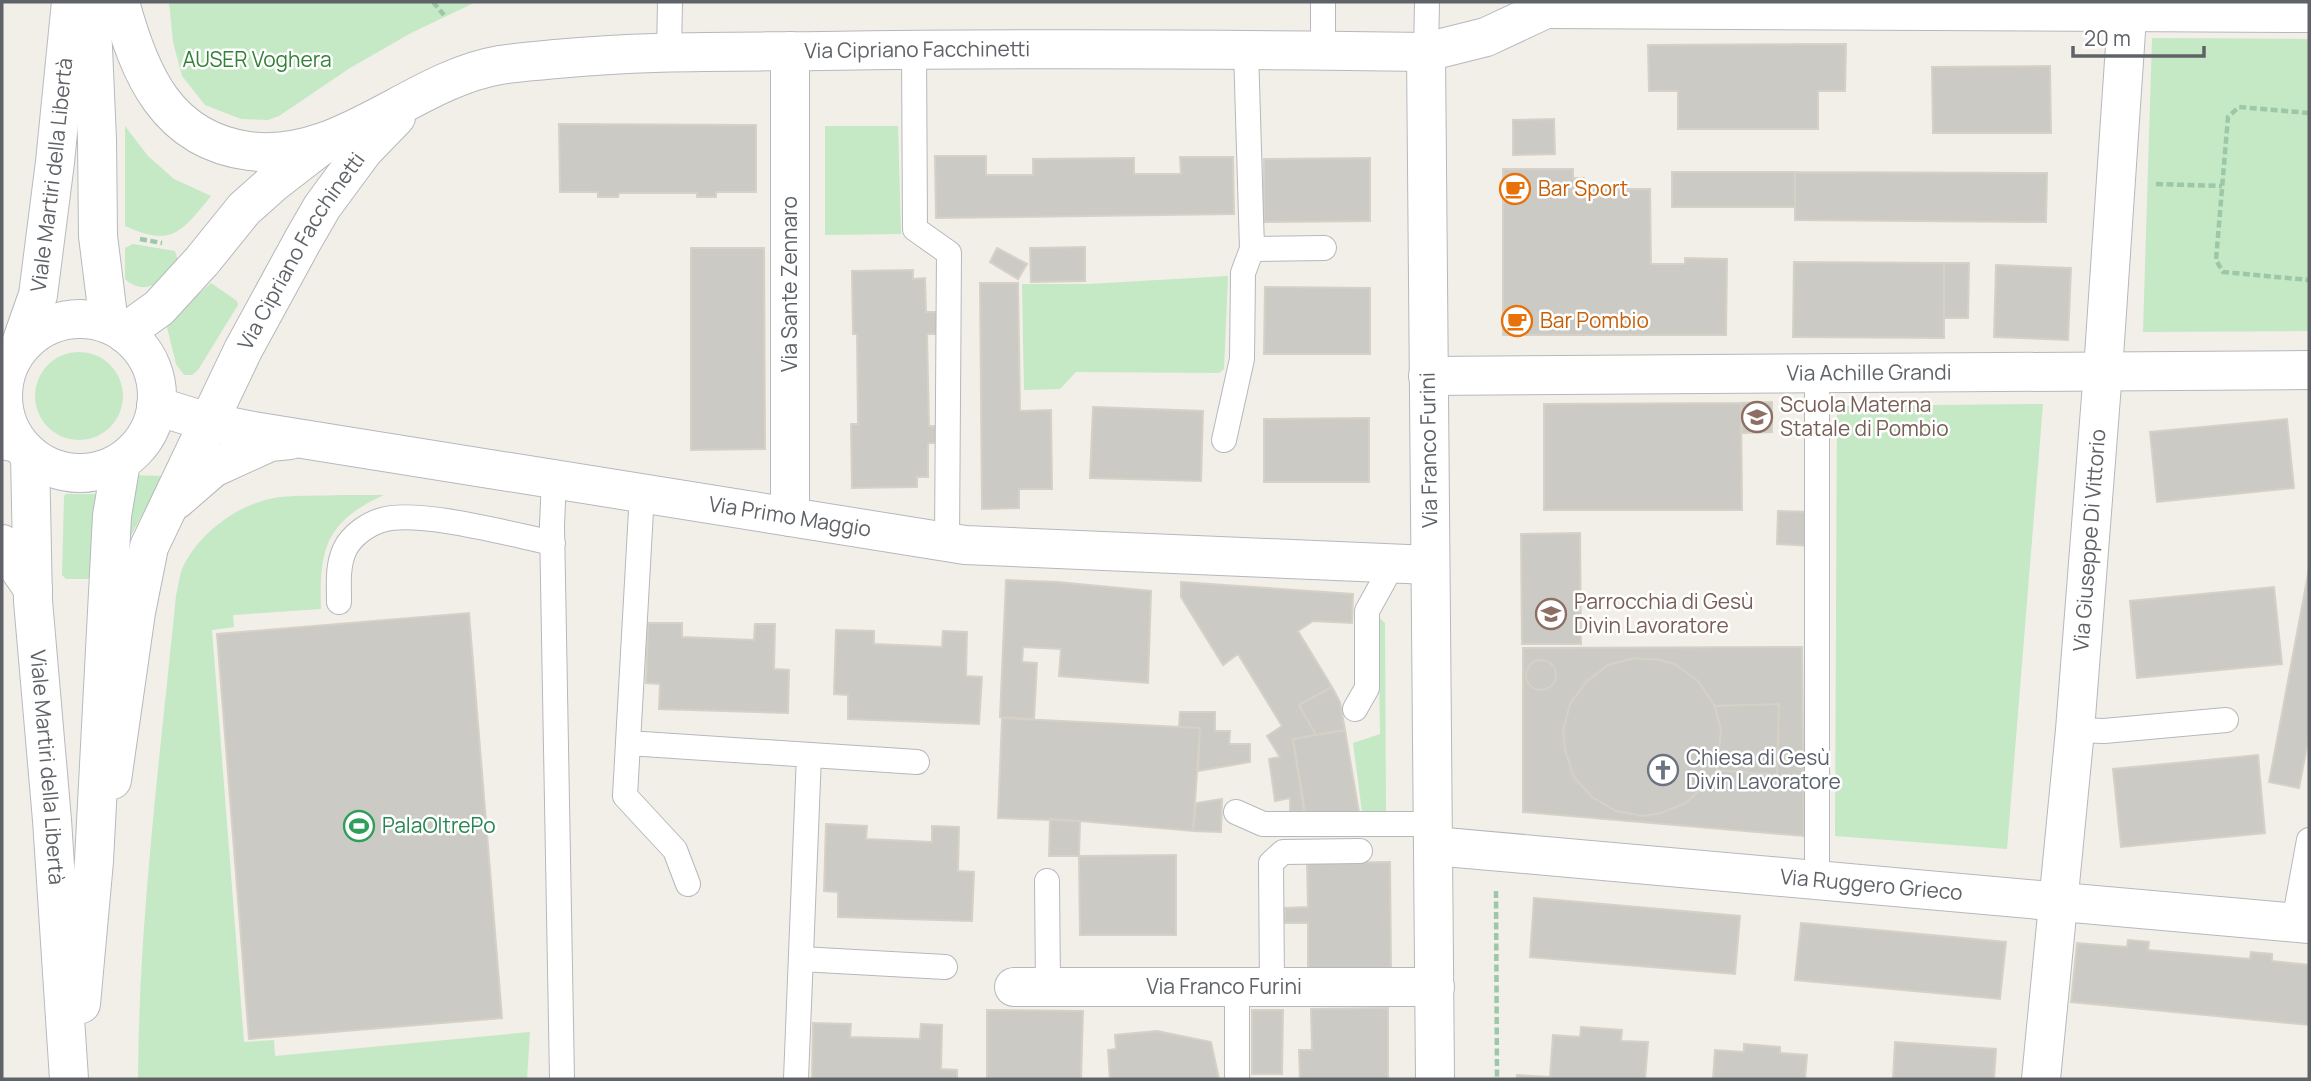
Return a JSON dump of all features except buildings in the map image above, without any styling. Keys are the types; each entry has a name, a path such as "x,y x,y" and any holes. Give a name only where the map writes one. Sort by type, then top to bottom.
{"street":[{"name":"Viale Martiri della Libertà","path":"71,2 38,295 10,362 3,394 6,420 17,446 29,495 33,589 71,1079"},
{"name":"Viale Martiri della Libertà","path":"10,362 39,331 61,321 85,319 116,329 98,236 91,2"},
{"name":"Via Cipriano Facchinetti","path":"120,2 128,35 153,92 180,123 203,137 250,151 301,148 328,140 454,79 497,65 616,53 1051,48 1426,52"},
{"path":"1426,52 1486,37 1549,6 2128,7 2309,13"},
{"name":"Via Giuseppe Di Vittorio","path":"2041,1079 2075,730 2128,7"},
{"name":"Via Sante Zennaro","path":"790,51 790,517"},
{"name":"Via Franco Furini","path":"1426,52 1435,1079"},
{"name":"Via Cipriano Facchinetti","path":"94,861 114,772 136,612 149,547 243,350 322,207 364,150 417,96"},
{"name":"Via Cipriano Facchinetti","path":"116,329 159,308 244,209 328,140"},
{"path":"17,446 51,468 74,473 98,471 121,461 138,446 150,427 156,406 156,385 150,365 140,347 116,329"},
{"name":"Via Achille Grandi","path":"1428,376 2309,370"},
{"name":"Via Primo Maggio","path":"156,406 208,422 299,438 965,545 1430,565"},
{"path":"169,506 213,468 270,442 299,438"},
{"name":"Viale Martiri della Libertà","path":"71,1079 94,861 112,516 121,461"},
{"path":"2,544 33,589"},
{"name":"Via Ruggero Grieco","path":"1433,835 1496,851 2302,923"},
{"name":"Via Franco Furini","path":"1031,986 1434,987"}],"lane":[{"path":"669,53 670,2"},
{"path":"1323,2 1323,51"},
{"path":"1426,52 1427,2"},
{"path":"914,49 915,229 949,253 947,542"},
{"path":"1224,440 1242,359 1244,273 1252,249 1246,50"},
{"path":"1252,249 1324,248"},
{"path":"1817,880 1818,373"},
{"path":"554,479 562,1079"},
{"path":"642,493 625,796 675,850 688,884"},
{"path":"339,602 339,568 346,548 360,530 383,520 407,517 442,521 553,543"},
{"path":"1355,709 1367,688 1367,611 1393,564"},
{"path":"2075,730 2104,731 2226,720"},
{"path":"628,743 917,762"},
{"path":"796,1079 809,755"},
{"path":"1236,812 1263,824 1433,835"},
{"path":"2302,923 2309,840"},
{"path":"1237,1079 1254,987 1271,863 1283,852 1360,851"},
{"path":"1031,986 1047,881"},
{"path":"801,959 945,967"}],"path":[{"path":"433,2 444,15"},
{"path":"2309,113 2239,107 2228,117 2216,260 2223,272 2309,280"},
{"path":"2116,183 2222,186"},
{"path":"1496,851 1497,1079"}],"green space":[{"name":"AUSER Voghera","path":"169,2 476,2 411,33 350,68 279,116 268,120 241,119 205,105 182,76 173,42"},
{"path":"2152,38 2309,39 2309,331 2143,332"},
{"path":"125,126 148,156 174,179 211,196 184,227 175,232 155,236 125,226"},
{"path":"825,126 898,126 901,234 825,235"},
{"path":"133,244 175,251 179,263 161,281 140,287 125,279 125,248"},
{"path":"1228,276 1224,369 1219,373 1076,372 1060,389 1024,390 1022,284 1088,284"},
{"path":"211,283 237,301 238,305 198,370 192,375 184,375 176,364 166,323"},
{"path":"79,352 96,356 110,365 119,379 123,396 119,413 110,427 96,436 79,440 62,436 48,427 39,413 35,396 39,379 48,365 62,356"},
{"path":"2043,404 2007,849 1835,836 1837,406"},
{"path":"131,475 162,476 165,479 129,539"},
{"path":"66,494 96,494 88,579 66,579 62,575"},
{"path":"384,495 349,515 330,539 322,570 321,609 233,615 234,627 212,630 244,1042 274,1040 275,1056 530,1032 527,1079 138,1079 142,958 151,838 176,596 182,569 198,543 209,532 250,505 280,497"},
{"path":"1378,617 1385,623 1386,811 1362,812 1353,743 1380,734"}],"place":[{"name":"Bar Sport","path":"1515,189"},
{"name":"Bar Pombio","path":"1517,321"},
{"name":"Scuola Materna Statale di Pombio","path":"1757,417"},
{"name":"Parrocchia di Gesù Divin Lavoratore","path":"1551,614"},
{"name":"Chiesa di Gesù Divin Lavoratore","path":"1663,770"},
{"name":"PalaOltrePo","path":"359,826"}]}
